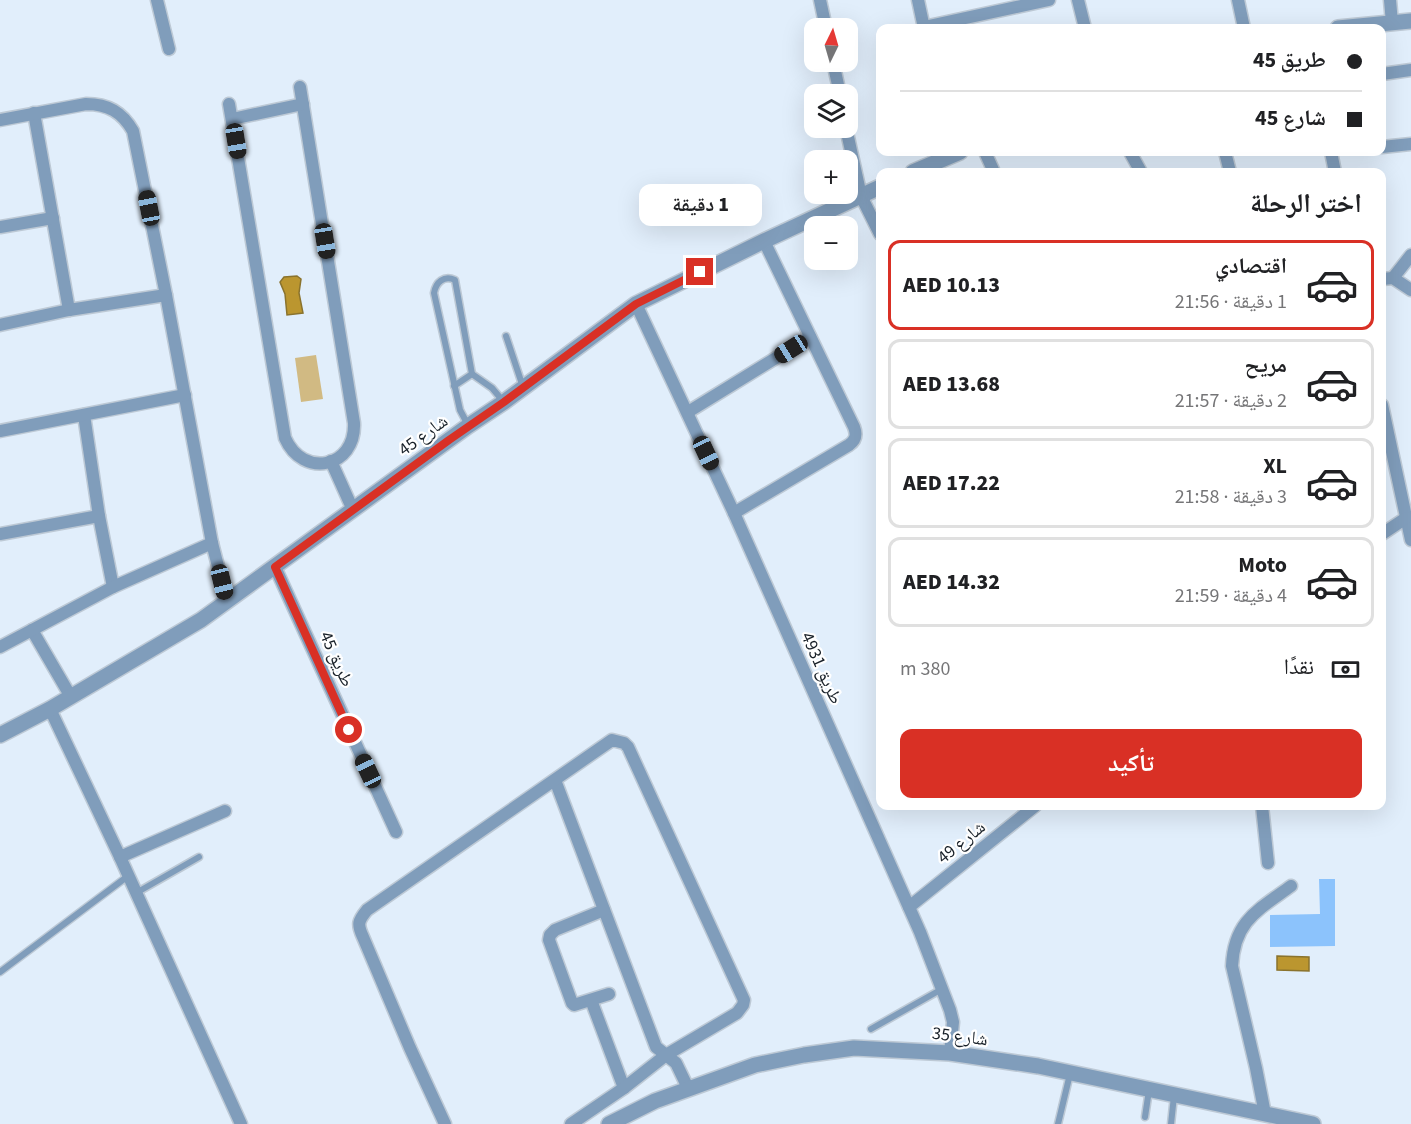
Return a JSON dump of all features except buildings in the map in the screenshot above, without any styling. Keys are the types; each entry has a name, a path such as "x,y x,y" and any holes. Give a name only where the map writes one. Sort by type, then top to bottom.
{"street":[{"path":"158,0 169,49"},
{"path":"820,0 824,18"},
{"path":"918,0 923,24"},
{"path":"942,24 1049,0"},
{"path":"1078,0 1084,24"},
{"path":"1238,0 1243,24"},
{"path":"1390,0 1392,23"},
{"path":"1381,24 1411,21"},
{"path":"1386,73 1411,70"},
{"path":"230,104 285,438 295,454 303,459 312,463 332,461 340,457 352,442 354,423 300,87"},
{"path":"0,120 86,104 98,104 119,113 133,131 212,543 227,601"},
{"path":"232,119 303,104"},
{"path":"34,113 69,310"},
{"path":"848,138 861,196 876,226"},
{"path":"1386,147 1411,144"},
{"path":"922,168 951,156"},
{"name":"شارع 45","path":"0,735 50,709 188,628 504,402 636,304 876,189"},
{"path":"0,227 53,218"},
{"path":"734,513 849,445 856,437 854,427 764,241"},
{"path":"1411,255 1387,278 1411,290"},
{"path":"0,325 69,310 166,295"},
{"name":"طريق 4931","path":"636,304 734,513 909,907 943,989 953,1022 950,1053"},
{"path":"688,412 810,337"},
{"path":"0,431 185,395"},
{"path":"84,415 99,516 113,587"},
{"path":"1386,424 1410,534"},
{"path":"332,461 353,510"},
{"path":"0,534 99,516"},
{"path":"1386,531 1406,518"},
{"path":"0,647 113,587 212,543"},
{"name":"طريق 45","path":"275,567 396,832"},
{"path":"32,630 71,697"},
{"path":"50,709 129,876 241,1124"},
{"path":"445,1124 363,937 359,927 360,919 367,910 612,740 624,742 628,747 744,1000 737,1013 666,1055 624,1088 571,1124"},
{"path":"555,780 656,1047 676,1063 688,1088"},
{"name":"شارع 49","path":"909,907 1030,810"},
{"path":"1262,810 1268,863"},
{"path":"120,857 225,811"},
{"path":"1265,1114 1232,966 1233,951 1237,936 1245,922 1256,911 1291,886"},
{"path":"604,910 555,930 549,940 572,1004 609,994"},
{"path":"591,1000 624,1088"},
{"name":"شارع 35","path":"609,1124 655,1101 755,1065 855,1048 950,1053 1038,1066 1313,1124"}],"lane":[{"path":"468,426 460,410 434,293 438,282 444,278 455,280 472,374 492,388 504,402"},
{"path":"506,336 523,387"},
{"path":"454,386 472,374"},
{"path":"136,892 199,858"},
{"path":"0,972 129,876"},
{"path":"871,1029 943,989"},
{"path":"1058,1124 1070,1073"},
{"path":"1145,1117 1149,1090"},
{"path":"1171,1124 1174,1095"}],"shaded area":[{"path":"297,276 301,279 299,293 303,313 287,315 285,294 280,282 284,277"},
{"path":"316,355 323,399 301,402 295,358"},
{"path":"1277,956 1309,957 1309,971 1277,970"}],"route":[{"path":"349,730 275,567 636,304 700,272"}]}
